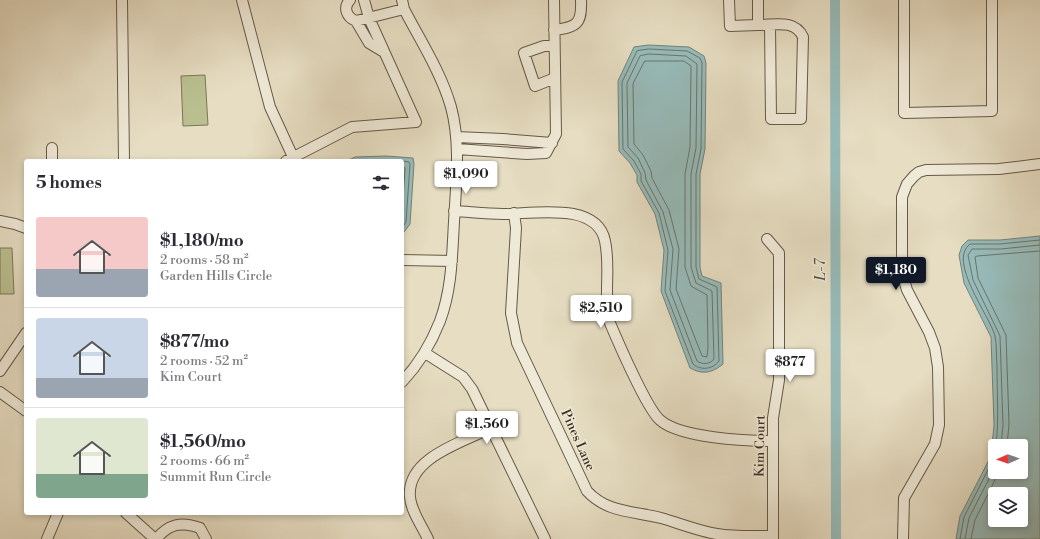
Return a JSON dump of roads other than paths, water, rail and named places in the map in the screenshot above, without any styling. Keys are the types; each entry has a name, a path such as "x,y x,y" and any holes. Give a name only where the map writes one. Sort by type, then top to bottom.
{"street":[{"path":"122,0 124,159"},
{"path":"242,0 270,107 289,159 352,127 416,122 369,18 364,0"},
{"path":"350,0 347,4 348,16 356,21 369,43 384,52"},
{"path":"458,149 536,154 546,153 556,134 554,0"},
{"path":"554,30 571,28 577,24 582,12 582,0"},
{"path":"729,0 730,26 758,25 770,25 793,25 799,29 803,37 801,119 771,119 770,25"},
{"path":"758,0 758,25"},
{"path":"904,0 904,113 992,111 992,0"},
{"path":"356,21 369,18 403,4 444,86 451,107 458,149 452,261 447,298 443,312 425,353 404,379"},
{"path":"554,46 544,46 524,53 535,86 555,78"},
{"path":"456,137 552,143"},
{"path":"52,148 52,159"},
{"path":"903,539 904,498 935,444 939,425 938,367 935,348 903,281 902,197 910,180 919,172 926,170 999,169 1040,164"},
{"path":"454,211 514,213 533,212 580,215 592,220 600,229 606,247 608,310 610,323 653,412 662,422 674,428 716,438 738,441 772,441"},
{"name":"Pines Lane","path":"514,213 516,228 511,313 517,343 587,491 596,500 607,506 657,517 696,529 724,535 772,537"},
{"path":"0,221 24,227"},
{"name":"Kim Court","path":"768,239 779,253 779,380 772,418 772,537"},
{"path":"404,260 452,261"},
{"path":"0,371 24,336"},
{"path":"425,353 457,373 468,383 545,539"},
{"path":"0,392 24,410"},
{"path":"428,539 414,510 410,496 411,482 417,470 432,457 491,428"},
{"path":"47,539 57,515"},
{"path":"128,515 155,539 164,530 176,525 190,525 200,528 206,539"}],"water":[{"path":"648,45 689,47 704,56 706,63 705,149 700,174 700,267 702,276 721,283 723,364 707,372 699,372 690,368 661,291 664,250 655,214 637,182 637,175 630,163 619,151 618,81 634,47"},
{"path":"386,156 413,158 414,164 410,224 404,232 404,159 351,159 355,157"},
{"path":"1040,236 1040,539 956,539 960,516 988,462 988,479 1028,479 1028,439 993,439 994,425 991,337 964,283 959,255 962,246 968,240 1000,240"}],"waterway":[{"name":"L-7","path":"835,0 836,539"}]}
